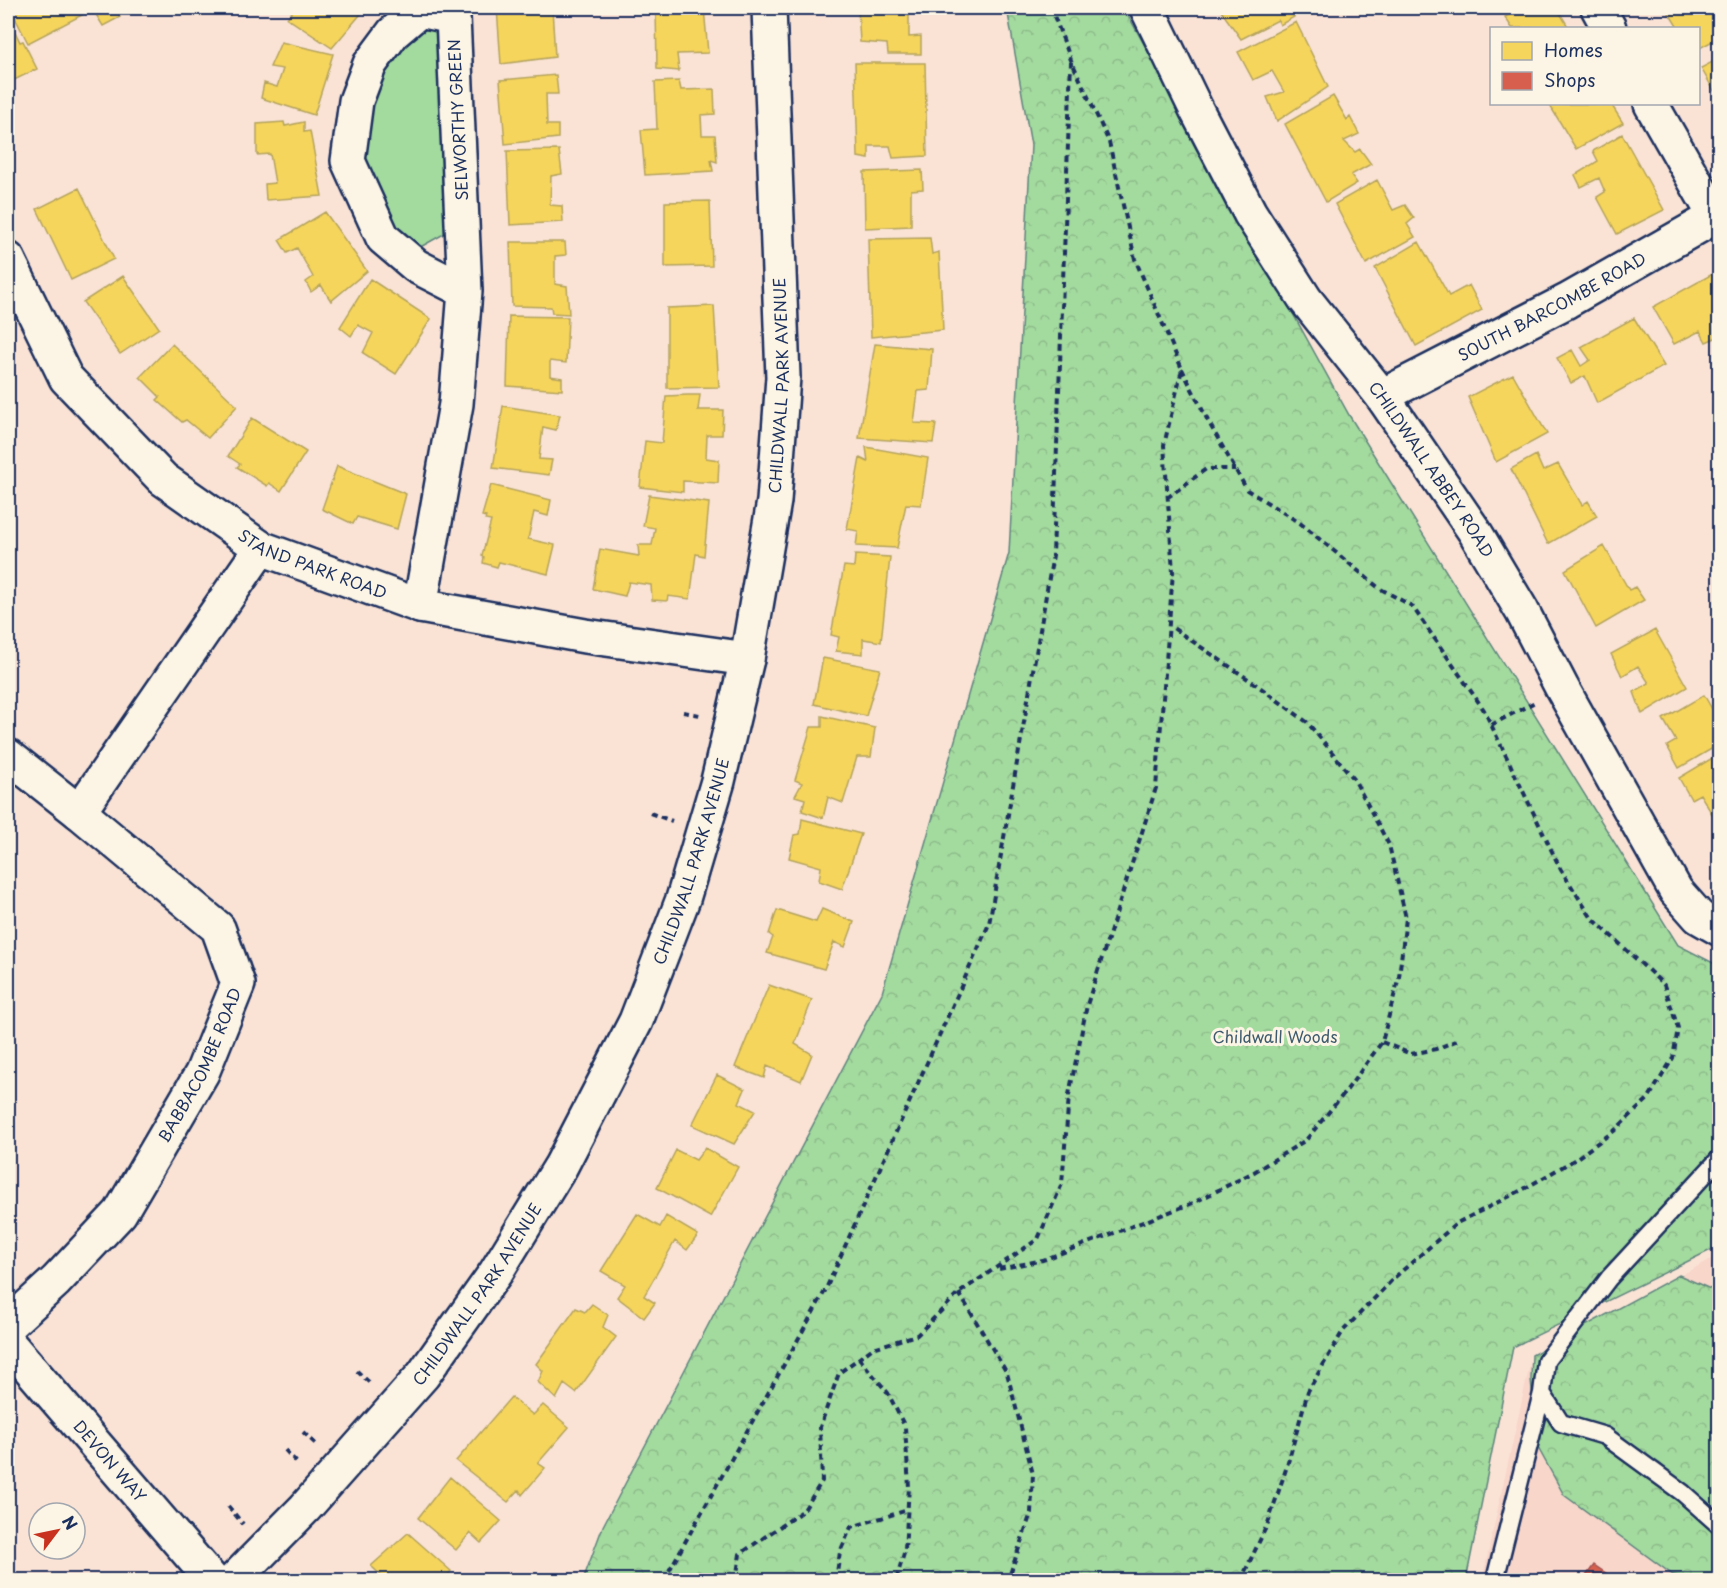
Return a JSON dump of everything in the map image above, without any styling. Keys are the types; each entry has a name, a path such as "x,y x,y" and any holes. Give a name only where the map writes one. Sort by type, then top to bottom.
{"street":[{"name":"CHILDWALL PARK AVENUE","path":"234,1581 305,1508 423,1375 496,1272 561,1166 636,1021 683,899 718,781 747,659 774,501 783,377 769,8"},
{"name":"CHILDWALL ABBEY ROAD","path":"1146,8 1250,213 1305,299 1382,396 1475,532 1522,611 1562,688 1676,891 1699,917 1719,929"},
{"path":"1598,8 1608,27"},
{"name":"SELWORTHY GREEN","path":"420,606 456,404 465,291 453,17 420,10 393,33 370,64 356,101 348,162 382,238 416,266 465,291"},
{"path":"1652,105 1718,216"},
{"name":"SOUTH BARCOMBE ROAD","path":"1382,396 1567,301 1718,216"},
{"name":"STAND PARK ROAD","path":"8,259 66,378 163,478 261,549 420,606 585,636 747,659"},
{"path":"79,812 261,549"},
{"name":"BABBACOMBE ROAD","path":"8,756 218,928 238,984 202,1073 120,1213 56,1281 8,1325"},
{"name":"DEVON WAY","path":"8,1343 212,1581"}],"lane":[{"path":"1495,1581 1542,1393 1546,1361 1609,1278 1719,1158"},
{"path":"1542,1393 1561,1423 1605,1436 1683,1493 1719,1526"}],"path":[{"path":"1051,8 1071,60 1109,142 1135,259 1182,369 1247,490 1300,523 1379,588 1412,606 1484,710 1561,870 1591,917 1664,985 1678,1028 1673,1058 1648,1099 1614,1131 1564,1166 1457,1223 1394,1278 1343,1330 1308,1391 1268,1523 1241,1581"},
{"path":"664,1581 825,1291 989,924 1053,555 1071,60"},
{"path":"736,1581 740,1554 804,1510 822,1481 820,1427 839,1373 873,1348 917,1335 959,1293 1038,1239 1062,1184 1069,1095 1087,1005 1156,788 1173,572 1164,445 1182,369"},
{"path":"1167,498 1206,469 1236,469"},
{"path":"995,1269 1043,1260 1096,1241 1193,1203 1254,1172 1306,1140 1382,1042 1399,977 1406,918 1389,844 1354,779 1307,722 1169,626"},
{"path":"1491,726 1562,688"},
{"path":"1382,1042 1411,1054 1436,1049 1460,1040"},
{"path":"959,1293 1007,1373 1032,1474 1031,1513 1008,1581"},
{"path":"859,1358 888,1393 904,1427 909,1486 908,1510 905,1550 896,1581"},
{"path":"836,1581 840,1552 851,1527 908,1510"}],"shaded area":[{"path":"1719,1255 1719,1580 1482,1580 1532,1355"}],"green space":[{"name":"Childwall Woods","path":"1007,8 1124,8 1349,415 1678,945 1719,966 1719,1246 1513,1347 1466,1580 583,1580 603,1526 882,993 1009,553 1031,145"},
{"path":"439,27 451,230 415,250 391,231 364,157 370,101 408,34"},
{"path":"1679,1275 1715,1291 1720,1300 1719,1580 1702,1580 1673,1575 1564,1495 1537,1446 1531,1379 1532,1355"}],"building: Homes":[{"path":"10,8 78,8 82,15 28,43"},
{"path":"92,8 121,8 115,10 120,17 103,26"},
{"path":"295,8 366,8 332,48 287,18"},
{"path":"497,8 552,8 555,57 501,64"},
{"path":"656,8 704,8 708,53 677,54 679,71 657,69"},
{"path":"858,8 909,8 909,37 921,36 921,54 888,54 887,44 860,42"},
{"path":"1219,8 1289,8 1294,17 1280,25 1278,20 1241,39"},
{"path":"1521,8 1557,8 1568,27 1511,27 1505,17"},
{"path":"1666,8 1716,8 1720,13 1720,37 1700,48 1700,27 1677,27"},
{"path":"8,17 37,69 8,83"},
{"path":"1296,22 1328,87 1277,121 1267,97 1284,92 1272,71 1253,80 1238,52"},
{"path":"281,42 333,54 314,115 261,98 264,83 277,87 283,69 270,67"},
{"path":"1720,58 1720,94 1717,96 1701,68"},
{"path":"855,63 925,63 927,156 893,158 890,146 869,146 869,159 858,157"},
{"path":"556,75 558,94 546,94 547,125 558,125 558,138 505,144 500,80"},
{"path":"679,81 681,90 714,89 715,114 701,115 702,135 715,135 717,162 711,160 713,171 645,175 641,130 657,129 655,82"},
{"path":"1333,96 1347,120 1350,117 1359,134 1344,141 1355,152 1360,149 1371,164 1351,175 1357,183 1326,202 1285,124"},
{"path":"1550,105 1612,105 1623,123 1576,149"},
{"path":"284,122 285,126 304,122 304,132 310,131 322,196 266,200 265,184 275,183 270,154 257,155 257,124"},
{"path":"1622,134 1664,210 1617,234 1597,197 1605,192 1599,178 1581,187 1575,175 1598,161 1593,151"},
{"path":"559,150 562,174 551,176 550,205 562,206 563,222 510,225 507,151"},
{"path":"922,170 923,189 911,190 911,226 865,228 864,172"},
{"path":"1377,180 1393,210 1405,205 1414,218 1407,224 1415,237 1366,264 1335,204"},
{"path":"79,188 114,259 71,280 37,209"},
{"path":"710,201 712,266 665,267 665,202"},
{"path":"325,212 367,271 331,301 321,285 311,292 306,282 313,277 297,248 287,253 279,240"},
{"path":"930,238 932,254 939,252 943,330 871,337 868,239"},
{"path":"510,242 565,242 566,255 555,256 555,284 567,286 569,314 552,313 551,307 512,306"},
{"path":"1419,242 1449,296 1469,285 1482,310 1416,346 1375,268"},
{"path":"1716,272 1720,279 1720,336 1706,342 1700,331 1674,344 1653,307"},
{"path":"123,276 159,328 120,354 83,302"},
{"path":"370,279 431,319 396,374 363,353 373,333 358,325 351,336 340,327"},
{"path":"714,306 719,387 667,388 667,308"},
{"path":"509,316 568,317 566,363 550,361 550,376 562,378 562,390 507,386"},
{"path":"1634,318 1664,366 1597,403 1585,376 1571,383 1557,358 1572,350 1581,366 1590,360 1581,347"},
{"path":"172,344 237,406 208,438 186,420 182,422 157,400 160,397 140,377"},
{"path":"875,344 932,349 929,390 918,391 914,423 936,424 933,443 859,438"},
{"path":"1513,374 1547,434 1496,462 1468,397"},
{"path":"700,395 698,410 723,410 722,435 707,435 706,458 719,460 718,483 683,481 683,492 640,487 645,441 662,443 666,396"},
{"path":"503,406 560,415 556,430 543,427 539,459 552,460 549,475 493,468"},
{"path":"252,418 306,452 281,491 269,483 267,486 237,467 240,464 228,456"},
{"path":"866,447 928,458 921,505 906,504 897,548 856,546 858,531 847,529 860,458 868,462"},
{"path":"1536,455 1543,471 1558,464 1582,505 1588,501 1597,516 1548,544 1511,469"},
{"path":"337,466 406,494 397,529 357,517 353,524 322,509"},
{"path":"491,485 551,500 548,516 534,512 528,539 555,545 548,574 499,562 497,567 483,563 484,557 482,556 491,521 485,520 486,517 482,516"},
{"path":"649,495 709,503 704,556 696,554 690,599 668,596 667,601 652,600 651,585 629,582 625,596 593,589 600,549 639,556 638,545 652,545 655,528 643,526"},
{"path":"1604,546 1629,590 1635,587 1644,600 1596,628 1565,570"},
{"path":"855,555 890,557 881,642 863,639 863,654 836,651 839,637 831,635 844,566 854,567"},
{"path":"1655,630 1687,687 1642,714 1634,692 1649,683 1638,666 1622,676 1611,654"},
{"path":"823,658 880,669 866,716 814,704"},
{"path":"1704,695 1720,723 1720,744 1679,768 1667,746 1676,741 1663,719"},
{"path":"822,716 875,728 871,757 857,757 843,803 828,797 823,818 802,811 805,799 795,796 802,783 795,780 811,727 822,727"},
{"path":"1714,757 1720,766 1720,827 1700,794 1691,799 1679,778"},
{"path":"802,819 861,834 842,889 819,881 821,867 789,858 794,835 800,834"},
{"path":"822,909 854,922 845,947 834,942 824,969 767,953 773,937 769,934 777,910 816,922"},
{"path":"769,985 812,1000 795,1044 812,1054 801,1081 767,1066 764,1078 735,1067"},
{"path":"717,1075 745,1089 739,1103 755,1111 734,1144 692,1125"},
{"path":"705,1148 738,1167 710,1217 657,1188 676,1150 696,1160"},
{"path":"637,1214 660,1227 666,1216 698,1235 687,1250 675,1241 644,1296 655,1303 644,1318 617,1297 625,1285 601,1271"},
{"path":"592,1304 608,1315 603,1327 616,1337 576,1393 564,1384 556,1399 538,1382 543,1371 536,1364 576,1308 585,1312"},
{"path":"511,1397 533,1415 543,1405 569,1427 538,1463 545,1468 522,1495 519,1490 508,1502 456,1461"},
{"path":"450,1477 501,1521 481,1543 470,1533 456,1550 418,1518"},
{"path":"408,1533 451,1571 444,1580 386,1580 371,1566"}],"building: Shops":[{"path":"1594,1565 1616,1580 1583,1580"}]}
